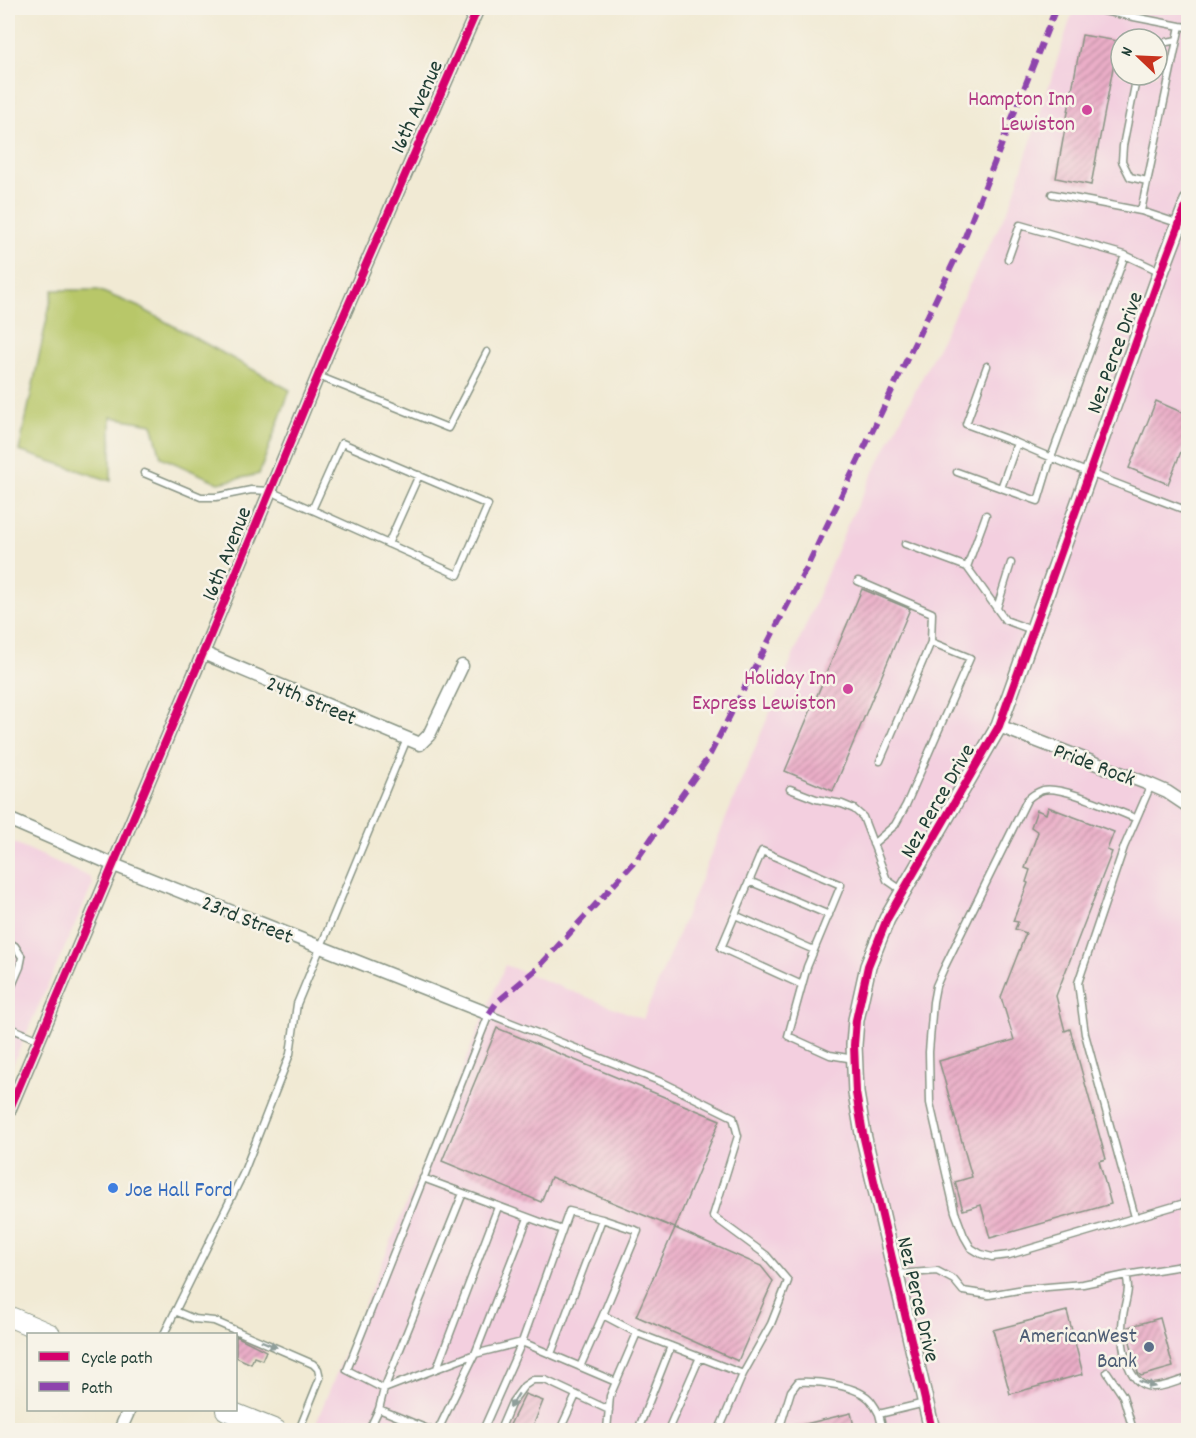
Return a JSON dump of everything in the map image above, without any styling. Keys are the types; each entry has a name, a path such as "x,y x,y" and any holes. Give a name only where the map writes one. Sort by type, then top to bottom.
{"main road":[{"path":"8,1316 46,1333"},
{"path":"228,1411 276,1431"}],"street":[{"name":"16th Avenue","path":"8,1113 10,1098 39,1040 318,376 478,8"},
{"name":"Nez Perce Drive","path":"932,1431 863,1134 856,1093 856,1020 868,966 887,919 999,726 1088,473 1188,201"},
{"name":"24th Street","path":"203,653 420,744 429,735 462,666"},
{"name":"Pride Rock","path":"999,726 1151,785 1167,792 1188,806"},
{"name":"23rd Street","path":"8,819 114,865 489,1014"},
{"path":"122,1430 129,1411"}],"lane":[{"path":"1088,8 1188,27"},
{"path":"1141,211 1180,26"},
{"path":"1169,42 1177,40"},
{"path":"1135,87 1122,161 1130,177 1147,181"},
{"path":"1052,194 1141,211 1180,224"},
{"path":"1008,259 1020,225 1125,255 1161,272"},
{"path":"957,472 1038,501 1051,458 1125,255"},
{"path":"318,376 448,428 487,352"},
{"path":"987,366 966,424 1188,511"},
{"path":"144,473 201,497 216,497 251,490 270,491 312,510 388,544 458,575 488,505 342,442 312,510"},
{"path":"1001,488 1017,443"},
{"path":"388,544 419,475"},
{"path":"967,567 986,515"},
{"path":"905,544 967,567 1005,620 1033,630"},
{"path":"997,608 1011,563"},
{"path":"858,581 932,612 931,642 880,761"},
{"path":"873,844 895,825 906,805 970,658 931,642"},
{"path":"165,1333 243,1174 290,1054 297,1004 407,739"},
{"path":"1135,1217 1085,1034 1078,983 1135,818 1151,785"},
{"path":"790,789 816,799 843,804 854,809 863,817 887,880 904,892"},
{"path":"1135,818 1065,791 1051,789 1035,794 1027,800 936,986 928,1052 930,1103 955,1212 971,1248 981,1254 993,1257 1009,1255 1188,1202"},
{"path":"802,985 721,948 762,851 841,885 814,950 788,1036 830,1054 855,1059"},
{"path":"749,881 829,915"},
{"path":"735,915 814,950"},
{"path":"8,942 15,946 22,957 8,995"},
{"path":"616,1382 522,1342 475,1354 384,1389 347,1370 489,1014 664,1083 734,1117 738,1136 713,1216 766,1255 788,1281 771,1324 743,1374 719,1431"},
{"path":"8,1027 39,1040"},
{"path":"423,1178 562,1230"},
{"path":"369,1431 464,1194"},
{"path":"437,1368 498,1206"},
{"path":"483,1431 522,1342 569,1211 638,1231 580,1367"},
{"path":"438,1431 475,1354 528,1218"},
{"path":"551,1354 602,1219"},
{"path":"897,1274 937,1271 954,1280 963,1291 989,1295 1023,1289 1083,1284 1188,1265"},
{"path":"1126,1275 1129,1287 1123,1312 1122,1337 1131,1374 1142,1384 1156,1388 1188,1378"},
{"path":"175,1311 194,1319 214,1321 313,1364 318,1369 320,1378 299,1431"},
{"path":"603,1315 637,1332 743,1374"},
{"path":"607,1431 610,1396 637,1332"},
{"path":"638,1431 671,1346"},
{"path":"668,1431 700,1357"},
{"path":"1107,1372 1123,1396 1133,1431"},
{"path":"500,1431 512,1402 524,1386 533,1380 545,1380 609,1410"},
{"path":"779,1431 790,1391 798,1382 813,1381 861,1393 871,1401 879,1414 883,1431"},
{"path":"560,1431 576,1395"},
{"path":"879,1414 926,1402"},
{"path":"379,1409 430,1431"}],"shaded area":[{"path":"1074,8 1188,8 1188,1430 313,1430 505,965 643,1019 848,523 1011,203"},
{"path":"8,840 90,877 93,884 8,1075"}],"green space":[{"path":"53,290 98,290 139,307 290,390 259,474 219,483 161,457 152,424 111,417 111,481 19,451"}],"building":[{"name":"Hampton Inn Lewiston","path":"1082,35 1109,40 1109,87 1091,185 1056,178"},
{"path":"1156,401 1188,415 1188,434 1168,484 1129,468"},
{"name":"Holiday Inn Express Lewiston","path":"862,589 910,609 833,791 785,771"},
{"path":"1048,807 1114,832 1107,850 1112,852 1056,996 1065,1031 1070,1029 1106,1159 1099,1161 1111,1204 990,1238 981,1205 963,1210 955,1182 972,1177 939,1061 1014,1040 1001,997 1026,933 1015,929 1018,922 1013,921 1028,883 1026,882 1030,870 1025,868 1038,832 1031,827 1037,810 1046,814"},
{"path":"497,1028 720,1120 675,1228 551,1177 541,1202 442,1161"},
{"path":"675,1228 761,1266 773,1281 738,1361 636,1316"},
{"path":"1067,1311 1083,1374 1010,1394 993,1330"},
{"name":"AmericanWest Bank","path":"1160,1318 1173,1367 1141,1376 1138,1373 1128,1327"},
{"path":"237,1336 266,1351 262,1360 254,1357 251,1364 237,1357"},
{"path":"525,1394 543,1401 531,1431 507,1431"},
{"path":"851,1413 855,1431 794,1431 793,1427"}],"marked path":[{"path":"489,1014 497,1002 539,967 637,859 708,758 805,571 960,249 1056,8"}],"cycle path":[{"path":"8,1113 329,349 478,8"},
{"path":"932,1430 863,1134 856,1093 854,1045 856,1020 868,966 887,919 999,726 1188,201"}],"place":[{"name":"Hampton Inn Lewiston","path":"1087,110"},
{"name":"Holiday Inn Express Lewiston","path":"848,689"},
{"name":"Joe Hall Ford","path":"113,1188"},
{"name":"AmericanWest Bank","path":"1149,1347"}]}
